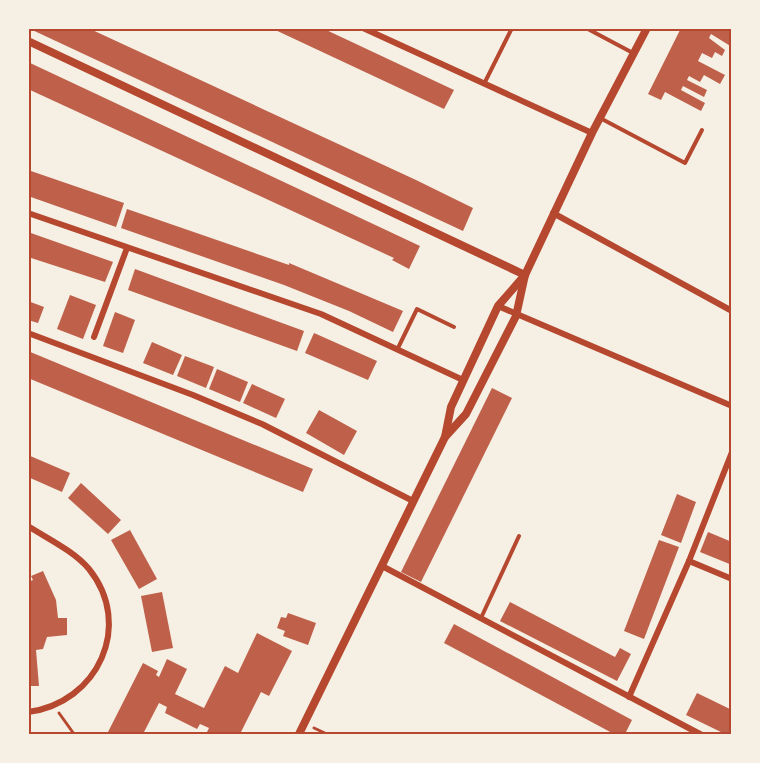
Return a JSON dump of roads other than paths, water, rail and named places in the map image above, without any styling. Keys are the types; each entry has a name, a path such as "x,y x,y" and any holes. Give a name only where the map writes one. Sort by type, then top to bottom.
{"street":[{"path":"363,28 592,133"},
{"path":"445,437 466,414 516,316 525,275 553,213 647,28"},
{"path":"28,41 525,275"},
{"path":"28,213 321,314 463,380"},
{"path":"553,213 732,311"},
{"path":"94,337 127,248"},
{"path":"299,735 445,437 451,407 498,306 525,275"},
{"path":"498,306 516,316 732,406"},
{"path":"28,333 193,395 262,424 413,501"},
{"path":"629,697 689,561 732,452"},
{"path":"28,526 74,555 89,569 102,593 109,617 103,657 81,688 55,707 28,712"},
{"path":"689,561 732,579"},
{"path":"382,566 697,734"}],"lane":[{"path":"484,84 512,28"},
{"path":"586,28 634,53"},
{"path":"600,118 685,163 702,130"},
{"path":"397,351 417,309 454,327"},
{"path":"480,618 519,536"}]}
